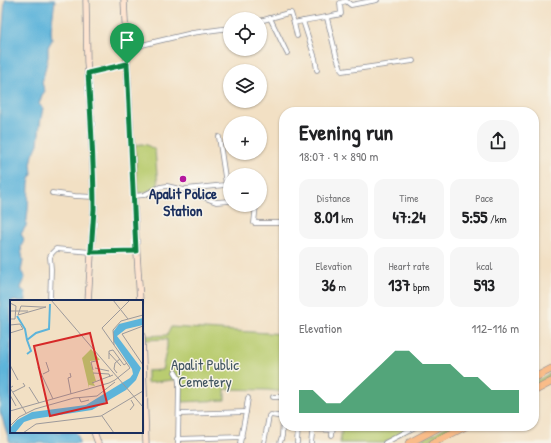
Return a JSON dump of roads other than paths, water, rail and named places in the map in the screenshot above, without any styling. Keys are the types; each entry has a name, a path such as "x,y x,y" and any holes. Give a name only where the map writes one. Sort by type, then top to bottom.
{"highway":[{"path":"539,375 551,369"},
{"path":"539,388 551,382"},
{"path":"409,443 432,431"},
{"path":"433,443 456,431"}],"main road":[{"path":"86,0 94,197 88,300"},
{"path":"124,0 136,251 140,300"},
{"path":"143,358 146,443"},
{"path":"94,433 98,443"}],"street":[{"path":"294,23 327,18 341,14 340,2 346,1 350,5 377,0"},
{"path":"267,19 288,12 291,13 297,36"},
{"path":"270,18 287,53"},
{"path":"327,18 336,55 343,72 413,61"},
{"path":"303,21 317,70"},
{"path":"126,57 142,45 192,33 223,29"},
{"path":"88,73 127,64"},
{"path":"184,190 226,184 219,137"},
{"path":"134,196 144,195 160,187 167,186 184,190 216,202 223,202"},
{"path":"52,193 94,197"},
{"path":"255,212 254,222 279,223"},
{"path":"50,300 50,257 56,249 91,252 136,251"},
{"path":"175,372 179,383 178,441 242,437"},
{"path":"273,397 279,397"},
{"path":"240,443 248,398"},
{"path":"179,414 246,412"},
{"path":"264,443 269,416 279,414"},
{"path":"280,443 282,431"},
{"path":"297,443 298,431"},
{"path":"311,443 312,431"},
{"path":"385,443 408,431"},
{"path":"209,438 209,443"}],"water":[{"path":"5,0 55,0 51,30 52,40 48,47 48,57 42,83 45,91 39,104 43,108 38,144 31,164 32,174 29,184 26,226 21,234 24,239 21,247 23,261 21,271 24,276 24,281 21,289 25,292 26,300 10,300 10,433 76,433 79,443 10,443 0,411 0,63"}],"place":[{"name":"Apalit Police Station","path":"183,179"}],"park label":[{"name":"Apalit Public Cemetery","path":"205,374"}]}
